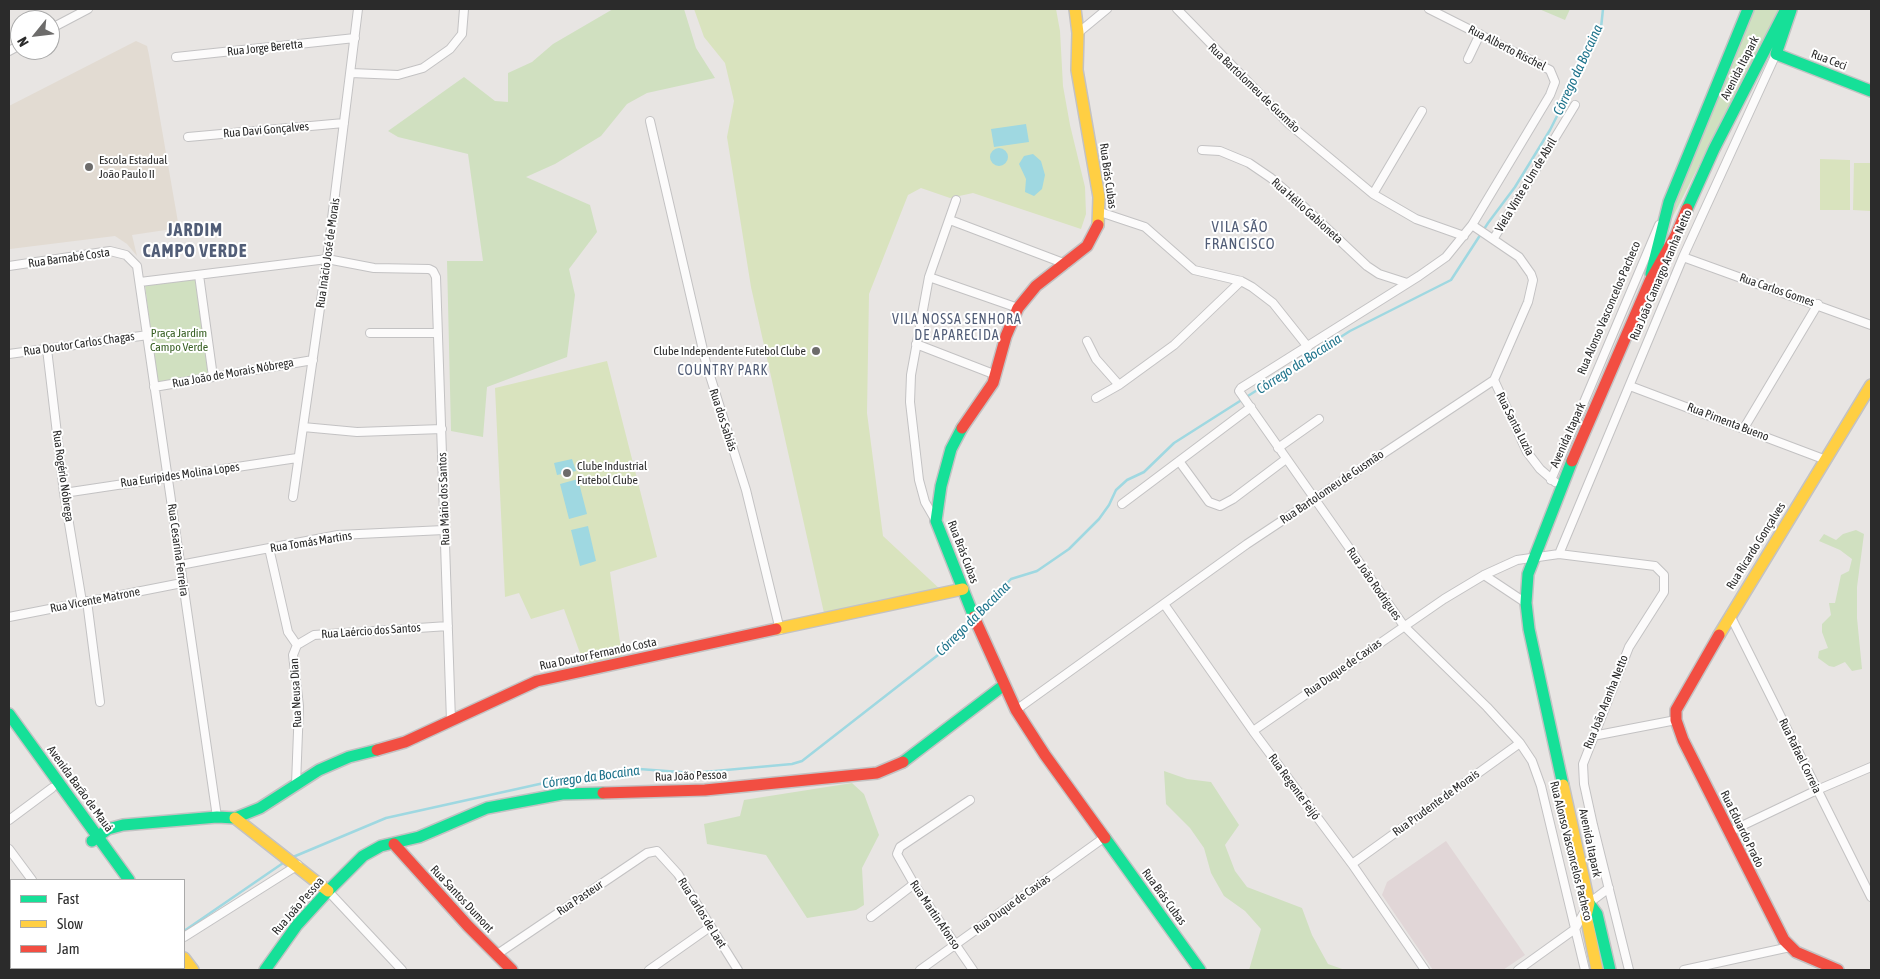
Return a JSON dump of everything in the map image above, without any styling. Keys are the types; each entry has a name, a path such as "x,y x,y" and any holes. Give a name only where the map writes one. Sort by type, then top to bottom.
{"street":[{"path":"60,24 88,9"},
{"name":"Rua Inácio José de Morais","path":"292,497 296,458 303,427 327,259 358,9"},
{"path":"351,73 398,75 423,68 450,49 462,34 464,9"},
{"name":"Rua Brás Cubas","path":"1075,9 1078,33 1076,70 1096,182 1100,212 1099,222 1087,246 1036,286 1018,308 1006,336 996,374 989,391 954,441 941,486 936,521 976,622 1016,710 1045,756 1200,970"},
{"path":"1078,33 1107,9"},
{"name":"Rua Bartolomeu de Gusmão","path":"1177,9 1289,124 1373,194 1416,219 1464,236"},
{"name":"Rua Alberto Rischel","path":"1429,9 1545,66 1552,72 1554,87 1545,106 1472,225"},
{"name":"Rua Alonso Vasconcelos Pacheco","path":"1556,483 1748,9"},
{"name":"Avenida Itapark","path":"1597,970 1586,916 1589,903 1530,629 1526,603 1528,574 1556,483 1650,281 1676,235 1714,149 1786,9"},
{"name":"Rua João Camargo Aranha Netto","path":"1559,554 1683,257 1776,54 1791,9"},
{"path":"1468,59 1480,34"},
{"name":"Rua Jorge Beretta","path":"176,58 355,38"},
{"name":"Rua Ceci","path":"1776,54 1871,91"},
{"name":"Viela Vinte e Um de Abril","path":"1491,237 1575,105"},
{"path":"1373,194 1422,111"},
{"name":"Rua dos Sabiás","path":"650,121 706,363 746,490 780,630"},
{"name":"Rua Davi Gonçalves","path":"188,137 344,122"},
{"name":"Rua Hélio Gabioneta","path":"1202,150 1220,151 1250,163 1301,204 1367,266 1379,274 1407,283"},
{"path":"936,521 922,494 910,393 916,344 929,277 956,200"},
{"name":"Rua Alonso Vasconcelos Pacheco","path":"1650,281 1655,253 1669,202"},
{"path":"1100,212 1145,227 1194,270 1204,274 1241,280 1272,303 1308,347 1446,257 1472,225 1522,261 1532,274 1533,280 1525,311 1494,380"},
{"path":"950,220 1066,264"},
{"name":"Rua Barnabé Costa","path":"9,266 110,250 119,252 132,260 137,266 140,282"},
{"name":"Rua Carlos Gomes","path":"1683,257 1818,304 1871,325"},
{"path":"140,282 327,259"},
{"name":"Rua Mário dos Santos","path":"327,259 374,268 429,269 436,277 451,721"},
{"path":"199,275 213,377"},
{"path":"929,277 1018,308"},
{"path":"1096,398 1119,385 1174,345 1241,280"},
{"name":"Rua Cesarina Ferreira","path":"140,282 217,817"},
{"path":"1744,428 1818,304"},
{"path":"370,333 438,333"},
{"name":"Rua Doutor Carlos Chagas","path":"9,354 148,335"},
{"path":"1087,341 1096,359 1119,385"},
{"path":"916,344 996,374"},
{"name":"Rua João Rodrigues","path":"1308,347 1241,391 1278,448 1404,626 1520,742"},
{"name":"Rua Rogério Nóbrega","path":"47,349 64,493 100,702"},
{"name":"Rua João de Morais Nóbrega","path":"154,387 313,360"},
{"name":"Rua Bartolomeu de Gusmão","path":"1016,710 1315,499 1494,380"},
{"name":"Rua Santa Luzia","path":"1494,380 1527,452 1556,483"},
{"name":"Rua Pimenta Bueno","path":"1630,386 1826,460"},
{"name":"Rua Ricardo Gonçalves","path":"1676,720 1679,701 1870,388"},
{"path":"1122,504 1249,405"},
{"path":"1278,448 1319,419"},
{"path":"303,427 358,432 442,428"},
{"name":"Rua Eurípides Molina Lopes","path":"64,493 296,458"},
{"path":"1179,461 1209,502 1220,506 1233,499 1286,459"},
{"name":"Rua Tomás Martins","path":"180,565 338,535 444,530"},
{"name":"Rua Neusa Dian","path":"268,548 288,632 297,644 293,655 299,706 296,784"},
{"name":"Rua João Aranha Netto","path":"1534,556 1559,554 1646,564 1662,570 1666,580 1664,592 1629,647 1583,764 1584,784 1629,970"},
{"name":"Rua Duque de Caxias","path":"1253,731 1404,626 1484,575 1516,560 1534,556"},
{"path":"1484,575 1526,603"},
{"name":"Rua Vicente Matrone","path":"9,617 182,583"},
{"name":"Rua Doutor Fernando Costa","path":"95,838 108,829 122,825 217,817 235,818 260,808 319,770 348,757 405,742 536,681 965,592"},
{"name":"Rua Regente Feijó","path":"1164,604 1253,731 1352,864 1425,970"},
{"name":"Rua Rafael Correia","path":"1730,615 1871,897"},
{"name":"Rua Laércio dos Santos","path":"297,644 314,635 448,626"},
{"name":"Rua João Pessoa","path":"264,970 297,925 328,891 363,856 381,846 419,837 487,808 562,794 705,790 877,773 896,766 912,756 1004,686"},
{"name":"Avenida Barão de Mauá","path":"9,714 95,838 119,879"},
{"path":"1593,736 1676,720"},
{"name":"Rua Eduardo Prado","path":"1676,720 1683,740 1729,832 1790,947"},
{"name":"Avenida Barão de Mauá","path":"9,728 52,788 128,879"},
{"name":"Rua Alonso Vasconcelos Pacheco","path":"1520,742 1532,761 1541,786 1585,970"},
{"name":"Rua Prudente de Morais","path":"1352,864 1520,742"},
{"path":"1729,832 1817,790 1871,767"},
{"path":"9,820 52,788"},
{"name":"Rua Martin Afonso","path":"970,800 897,850 898,858 914,884 973,970"},
{"path":"253,831 260,808"},
{"path":"235,818 328,891 402,970"},
{"name":"Rua Duque de Caxias","path":"920,970 956,946 1105,837"},
{"name":"Rua Santos Dumont","path":"394,844 512,970"},
{"path":"9,849 31,879"},
{"name":"Rua Pasteur","path":"496,955 647,853 657,851 664,857"},
{"name":"Rua Carlos de Laet","path":"664,857 678,874 738,970"},
{"path":"185,936 296,864"},
{"path":"871,917 914,884"},
{"path":"1518,970 1575,928 1589,903 1609,888"},
{"name":"Avenida Itapark","path":"1589,903 1598,914 1610,970"},
{"path":"649,970 710,927"},
{"path":"1684,970 1710,968 1790,947 1796,952 1838,970"},
{"path":"185,959 193,970"}],"shaded area":[{"name":"Escola Estadual João Paulo II","path":"136,41 147,46 179,228 132,235 137,256 127,244 115,236 10,249 9,106"},
{"path":"1446,841 1525,955 1503,970 1433,970 1382,895 1387,882"}],"green space":[{"path":"613,9 684,9 696,48 715,78 647,93 627,104 601,136 555,164 526,177 590,205 597,232 569,269 575,295 567,357 487,387 483,437 451,431 447,261 483,261 468,154 398,137 388,131 464,77 495,101 508,102 508,73 532,62 553,44"},
{"name":"Clube Independente Futebol Clube","path":"694,9 1056,9 1060,31 1063,86 1085,187 1086,214 1081,229 973,193 950,198 921,188 908,195 869,294 867,413 883,536 942,591 824,613 751,287 727,137 734,101 725,63 704,37"},
{"path":"1539,9 1570,9 1565,20"},
{"path":"1755,9 1779,9 1668,226 1680,186"},
{"path":"1820,159 1850,160 1850,210 1820,210"},
{"path":"1854,163 1871,163 1871,211 1853,210"},
{"name":"Praça Jardim Campo Verde","path":"197,278 211,376 157,383 145,285"},
{"name":"Clube Industrial Futebol Clube","path":"607,361 657,557 610,572 622,656 584,664 564,609 531,619 519,593 505,597 495,388"},
{"path":"1856,530 1864,534 1857,587 1857,618 1862,669 1852,671 1845,662 1834,667 1829,666 1818,658 1819,651 1828,648 1822,632 1822,624 1831,615 1829,603 1835,603 1841,575 1849,571 1852,559 1840,550 1819,541 1824,534 1836,540 1843,534"},
{"path":"1164,771 1187,779 1211,782 1239,825 1225,845 1235,871 1247,887 1302,908 1312,935 1328,964 1345,970 1249,970 1261,929 1245,911 1224,896 1211,873 1204,848 1190,828 1166,804"},
{"path":"852,783 864,794 879,835 862,868 864,905 856,910 807,918 766,855 707,844 704,824 740,816 744,800"}],"water":[{"path":"1026,124 1029,142 994,147 991,129"},
{"path":"999,148 1005,151 1008,157 1005,163 999,166 993,163 990,157 993,151"},
{"path":"1033,154 1041,161 1045,175 1042,189 1034,196 1025,192 1026,179 1019,164 1024,156"},
{"path":"572,459 576,471 557,475 554,463"},
{"path":"578,479 587,514 569,519 560,484"},
{"path":"588,526 596,561 580,566 571,530"}],"waterway":[{"name":"Córrego da Bocaina","path":"978,614 1011,579 1037,571 1069,549 1099,519 1109,505 1116,490 1127,480 1144,472 1174,443 1350,331 1451,280 1488,223 1515,187 1550,130 1601,28 1603,9"},
{"name":"Córrego da Bocaina","path":"293,857 386,818 544,783 639,769 693,773 792,764 802,761 938,655 972,620"},
{"name":"Córrego da Bocaina","path":"185,930 286,861"}],"traffic: fast":[{"path":"1651,274 1669,202 1748,9"},
{"path":"1687,209 1714,149 1786,9"},
{"path":"1791,10 1776,54 1871,91"},
{"path":"962,428 951,449 941,486 936,521 974,617"},
{"path":"1563,785 1529,629 1526,603 1528,574 1572,461"},
{"path":"903,762 1004,685"},
{"path":"9,714 128,879"},
{"path":"92,841 108,829 123,825 217,817 235,818 260,808 319,770 349,757 377,750"},
{"path":"265,970 297,925 328,891 363,856 381,846 419,837 487,808 562,794 603,793"},
{"path":"1105,838 1200,970"},
{"path":"1589,903 1597,914 1610,970"}],"traffic: slow":[{"path":"1075,9 1078,33 1077,70 1099,197 1098,225"},
{"path":"1719,635 1871,385"},
{"path":"776,629 963,589"},
{"path":"1563,785 1589,903 1586,916 1597,970"},
{"path":"235,818 328,891"},
{"path":"185,959 193,970"}],"traffic: jam":[{"path":"1572,461 1650,281 1676,235 1687,209"},
{"path":"962,428 993,383 1006,336 1018,308 1036,286 1087,246 1098,225"},
{"path":"974,617 1016,710 1045,755 1105,838"},
{"path":"377,750 405,742 537,681 776,629"},
{"path":"1719,635 1676,710 1676,720 1683,740 1784,940 1796,952 1838,970"},
{"path":"603,793 705,790 877,773 903,762"},
{"path":"394,844 468,926 512,970"}],"place":[{"name":"Escola Estadual João Paulo II","path":"89,167"},
{"name":"Clube Independente Futebol Clube","path":"816,351"},
{"name":"Clube Industrial Futebol Clube","path":"567,473"}],"district":[{"name":"VILA SÃO FRANCISCO","path":"1240,236"},
{"name":"JARDIM CAMPO VERDE","path":"195,240"},
{"name":"VILA NOSSA SENHORA DE APARECIDA","path":"957,328"},
{"name":"COUNTRY PARK","path":"723,371"}]}
